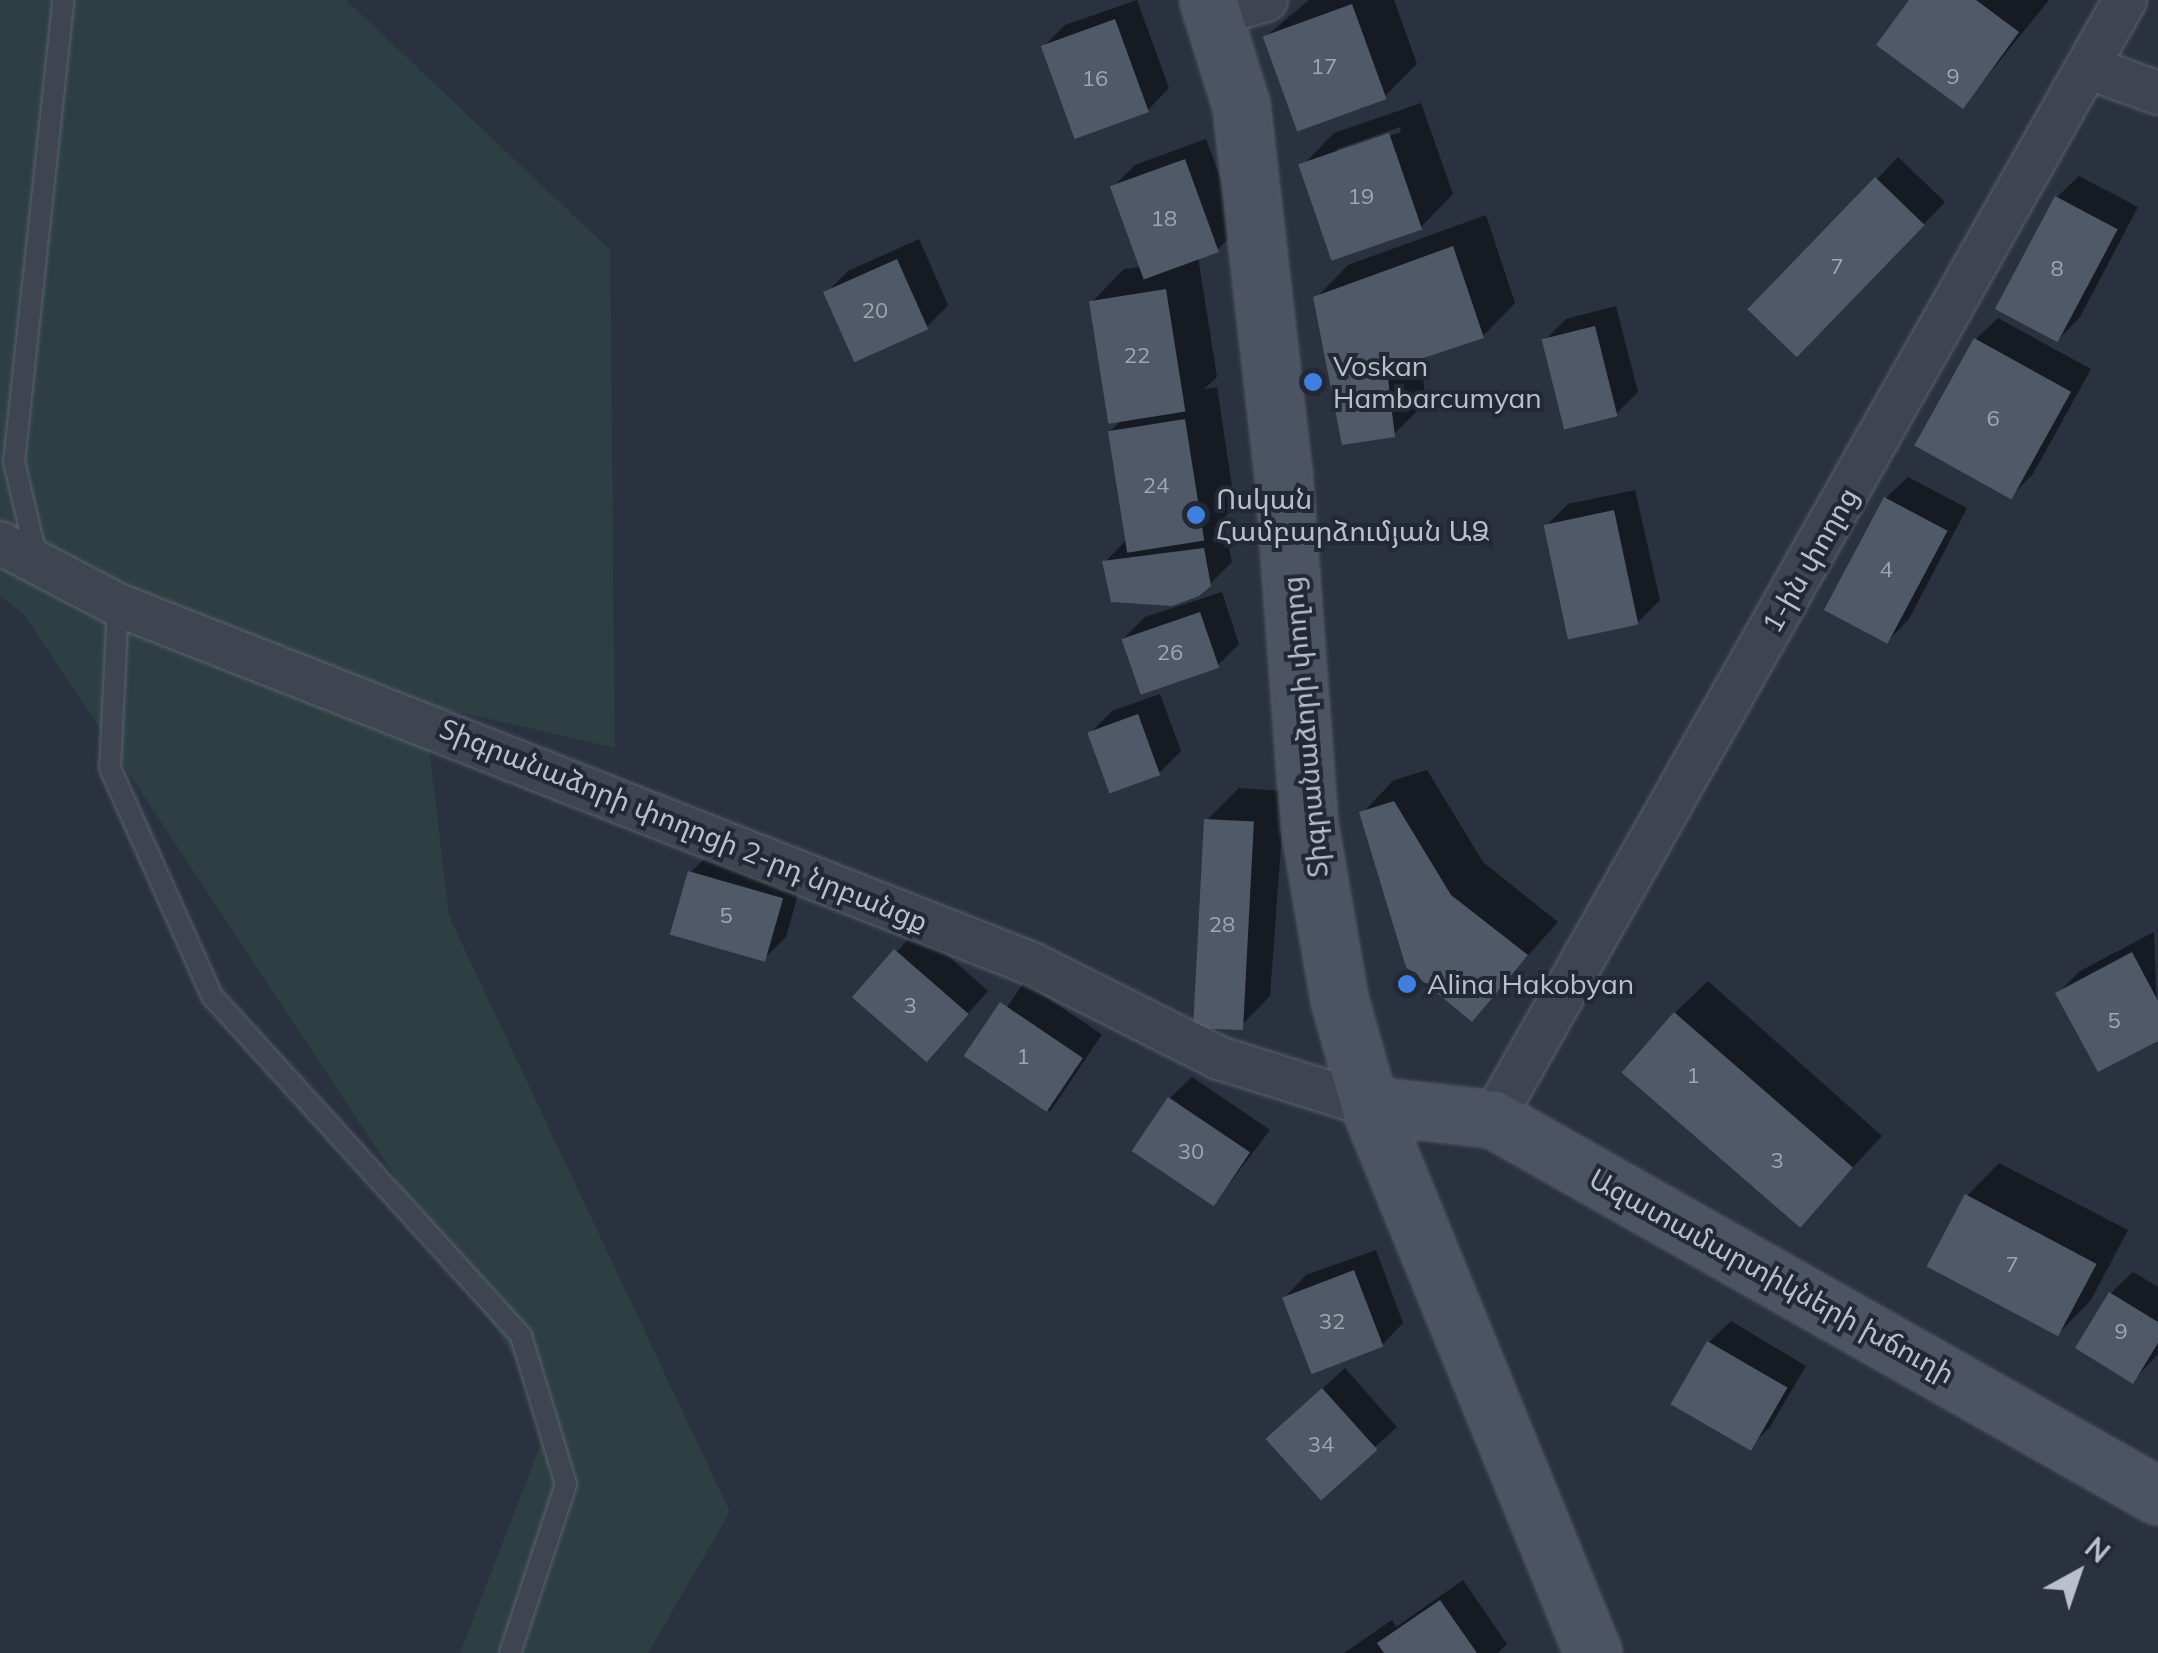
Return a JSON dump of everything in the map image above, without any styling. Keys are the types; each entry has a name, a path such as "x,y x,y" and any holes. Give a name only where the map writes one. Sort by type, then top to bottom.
{"main road":[{"name":"Տիգրանաձորի փողոց","path":"1210,7 1242,105 1282,472 1309,825 1339,999 1369,1106 1593,1653"},
{"name":"Ազատամարտիկների խճուղի","path":"1369,1106 1493,1120 2158,1496"}],"street":[{"path":"1210,7 1266,0"},
{"name":"1-ին փողոց","path":"1493,1120 2125,0"},
{"path":"2089,68 2158,92"},
{"name":"Տիգրանաձորի փողոցի 2-րդ նրբանցք","path":"18,552 118,604 816,875 1032,964 1219,1058 1369,1106"}],"lane":[{"path":"18,552 14,462 63,0"},
{"path":"118,604 110,768 212,996 520,1336 566,1484 510,1653"}],"shaded area":[{"path":"0,0 346,0 610,250 615,748 424,704 449,916 730,1512 648,1653 460,1653 552,1415 24,614 0,596"}],"building":[{"path":"1909,0 1976,0 2019,32 1963,109 1876,45"},
{"path":"1352,4 1387,99 1297,131 1263,36"},
{"path":"1115,19 1149,112 1075,139 1041,46"},
{"path":"1389,133 1422,229 1331,261 1298,164"},
{"path":"1185,159 1219,252 1144,279 1110,186"},
{"path":"1875,177 1925,225 1797,357 1747,309"},
{"path":"2055,196 2118,229 2058,342 1995,309"},
{"path":"1453,246 1484,338 1387,370 1395,437 1342,445 1313,297"},
{"path":"897,259 928,329 854,362 823,292"},
{"path":"1166,289 1185,411 1108,424 1089,301"},
{"path":"1595,326 1617,416 1564,430 1542,339"},
{"path":"1974,338 2071,392 2011,499 1914,446"},
{"path":"1185,419 1204,540 1127,553 1108,431"},
{"path":"1884,497 1948,531 1887,644 1824,610"},
{"path":"1614,510 1638,624 1568,639 1544,525"},
{"path":"1204,548 1211,586 1199,596 1172,606 1111,602 1102,561"},
{"path":"1200,612 1219,668 1141,695 1122,639"},
{"path":"1138,714 1160,775 1109,794 1087,732"},
{"path":"1394,801 1451,895 1528,955 1472,1022 1406,967 1359,812"},
{"path":"1204,819 1254,822 1243,1030 1193,1028"},
{"path":"688,871 783,898 765,962 670,934"},
{"path":"894,949 969,1014 927,1062 852,997"},
{"path":"2132,952 2158,1001 2158,1041 2098,1072 2055,993"},
{"path":"1000,1002 1083,1058 1047,1112 964,1056"},
{"path":"1674,1012 1853,1167 1800,1228 1622,1072"},
{"path":"1168,1097 1250,1152 1214,1206 1132,1151"},
{"path":"1965,1194 2097,1264 2058,1336 1927,1266"},
{"path":"1354,1270 1383,1347 1312,1374 1282,1298"},
{"path":"2109,1292 2158,1322 2158,1343 2133,1384 2075,1348"},
{"path":"1707,1341 1788,1388 1751,1451 1670,1404"},
{"path":"1322,1388 1378,1450 1321,1501 1266,1439"},
{"path":"1440,1600 1477,1653 1384,1653 1377,1643"}],"place":[{"name":"Voskan Hambarcumyan","path":"1313,382"},
{"name":"Ոսկան Համբարձումյան ԱՁ","path":"1196,515"},
{"name":"Alina Hakobyan","path":"1407,984"}]}
